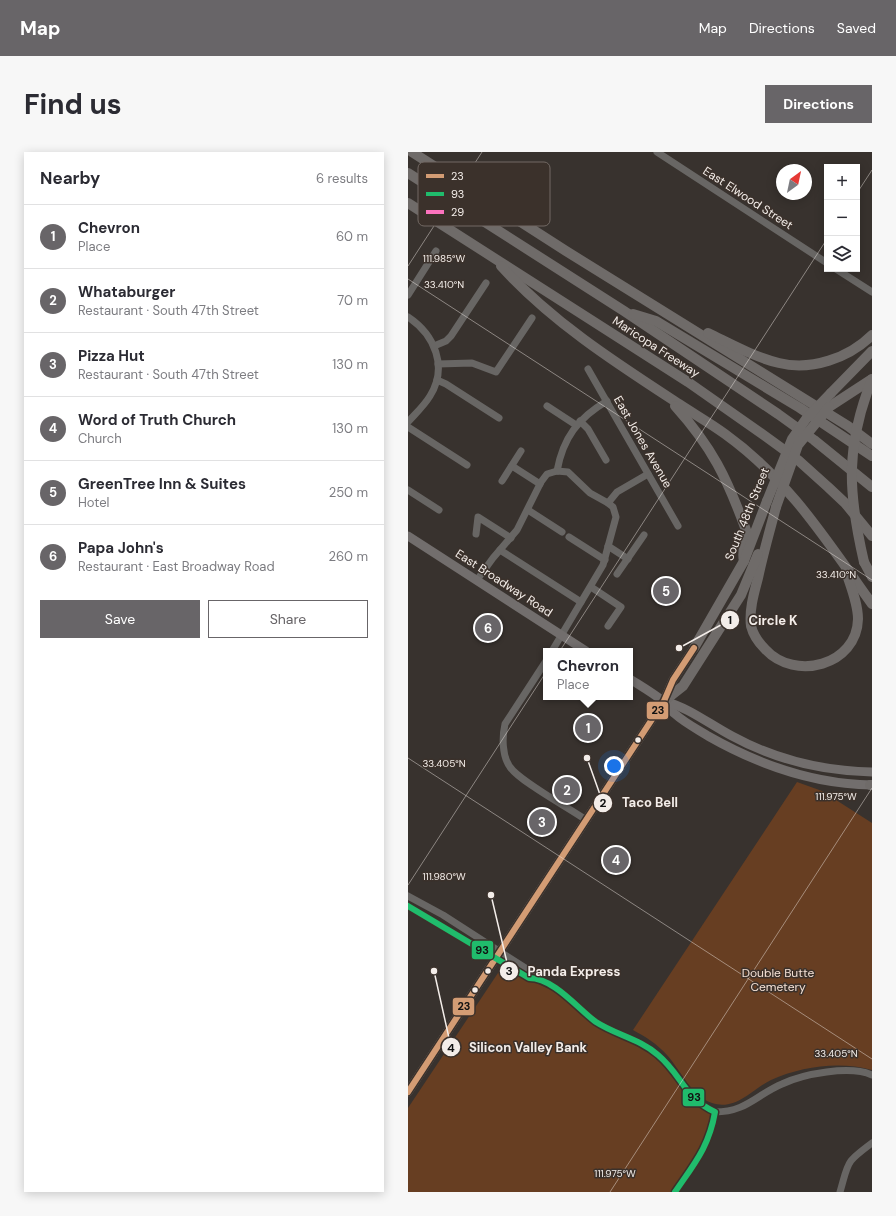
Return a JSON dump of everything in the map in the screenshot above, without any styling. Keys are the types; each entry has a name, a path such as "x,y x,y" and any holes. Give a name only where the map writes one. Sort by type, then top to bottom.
{"highway":[{"path":"412,152 428,162"},
{"name":"Maricopa Freeway","path":"408,173 418,179"},
{"name":"Maricopa Freeway","path":"408,202 418,208"},
{"name":"Maricopa Freeway","path":"446,226 688,382 765,436 798,460 834,492 872,536"},
{"name":"Maricopa Freeway","path":"491,226 624,311 778,414 814,440 872,488"},
{"path":"527,226 848,426 872,444"},
{"path":"491,255 523,290 578,336 664,395 725,434 773,474 816,523 872,604"},
{"path":"664,310 749,352 779,363 815,364 843,356 864,344 872,335"},
{"path":"624,311 656,321 800,408 872,456"},
{"name":"South 48th Street","path":"664,701 683,686 741,595 792,439 806,419 872,351"},
{"path":"872,379 866,393 852,447 851,487 855,521 864,562 872,577"},
{"name":"South 48th Street","path":"694,648 744,561 798,445 829,407 872,379"},
{"path":"664,395 693,427 719,464 727,480 746,530 747,537 742,555 744,561"},
{"path":"771,504 752,605 751,626 758,642 772,658 790,666 806,668 824,664 840,654 848,645 856,633 858,619 856,606 842,562"}],"main road":[{"name":"East Broadway Road","path":"408,536 581,648"},
{"name":"South 48th Street","path":"408,1092 664,701 673,680 694,648"},
{"path":"633,681 664,701 674,714 701,731 754,760 811,778 831,782 871,785"},
{"path":"664,701 681,705 730,735 777,757 812,766 872,772"}],"street":[{"name":"East Elwood Street","path":"657,152 824,261"},
{"path":"408,295 436,251"},
{"path":"841,272 872,292"},
{"path":"434,346 446,341 451,336 486,283"},
{"path":"408,317 424,330 434,346 438,364 437,380 429,397 409,418"},
{"path":"438,364 472,363 496,372 532,318"},
{"name":"East Jones Avenue","path":"588,370 678,526"},
{"path":"437,380 446,384 499,418"},
{"path":"557,471 563,446 578,423 592,410 607,401"},
{"path":"547,406 588,429 606,460"},
{"path":"408,427 467,465"},
{"path":"502,481 521,451"},
{"path":"512,466 540,484"},
{"path":"477,580 511,538 528,510 545,476 557,471 571,474 590,493 608,503 614,509 616,517 605,560 599,574 554,648"},
{"path":"608,503 617,492 648,474"},
{"path":"408,490 439,510"},
{"path":"528,510 562,532"},
{"path":"476,534 478,517 511,538"},
{"path":"617,574 644,535"},
{"path":"569,536 605,560"},
{"path":"608,546 628,559"},
{"path":"500,550 581,602"},
{"path":"591,587 621,606 608,626"},
{"path":"543,666 505,724 503,734 505,755 508,764 517,775 586,820"},
{"path":"408,896 443,915 497,955"},
{"path":"408,906 497,955 530,971 534,978 565,994 596,1022 653,1050 670,1067 693,1098 715,1112 739,1109 782,1084 798,1078 849,1071 864,1072 872,1075"},
{"path":"675,1192 706,1145 711,1133 715,1112"},
{"path":"840,1192 847,1166 854,1156 872,1143"}],"green space":[{"name":"Double Butte Cemetery","path":"797,782 822,791 872,823 872,1070 847,1066 821,1066 808,1068 771,1080 736,1102 721,1105 712,1103 705,1100 692,1089 672,1061 659,1047 633,1030"},
{"path":"502,967 563,996 579,1010 638,1044 659,1059 690,1100 709,1112 711,1116 701,1149 671,1192 408,1192 408,1108"}],"transit line":[{"name":"23","path":"408,1092 664,701 673,680 694,648"},
{"name":"93","path":"408,906 529,978 538,979 556,988 596,1022 644,1045 658,1055 673,1070 696,1100 715,1112 705,1145 675,1192"}],"place":[{"name":"GreenTree Inn & Suites","path":"666,591"},
{"name":"Papa John's","path":"488,628"},
{"name":"Circle K","path":"679,648"},
{"name":"Chevron","path":"588,728"},
{"name":"Taco Bell","path":"587,758"},
{"name":"Whataburger","path":"567,790"},
{"name":"Pizza Hut","path":"542,822"},
{"name":"Word of Truth Church","path":"616,860"},
{"name":"Panda Express","path":"491,895"},
{"name":"Silicon Valley Bank","path":"434,971"}]}
